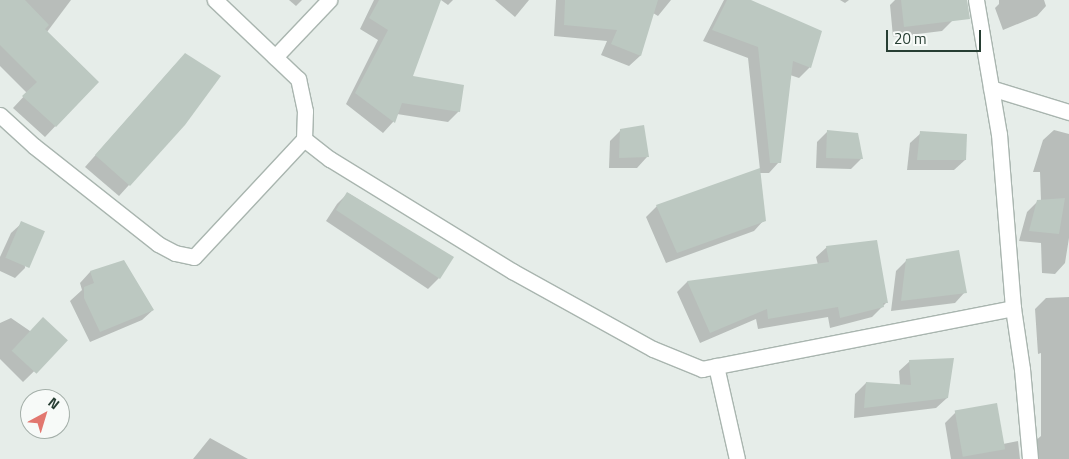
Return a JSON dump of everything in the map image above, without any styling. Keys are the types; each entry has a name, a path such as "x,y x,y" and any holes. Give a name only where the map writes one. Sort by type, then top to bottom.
{"street":[{"path":"0,115 34,146 158,244 175,253 194,257 304,139 305,111 298,79 215,0"},
{"path":"275,57 329,0"},
{"path":"976,0 999,134 1013,308 1022,369 1030,459"},
{"path":"991,88 1069,112"},
{"path":"304,139 330,159 512,271 653,349 702,369 1013,308"},
{"path":"716,366 737,459"}],"building":[{"path":"0,0 25,0 49,25 45,29 99,82 56,127 22,96 37,82 0,45"},
{"path":"379,0 441,0 413,76 464,85 460,112 402,103 395,123 355,93 388,30 369,18"},
{"path":"565,0 658,0 641,56 611,44 617,30 564,25"},
{"path":"727,0 751,0 822,31 811,68 793,61 781,163 770,163 758,47 712,30"},
{"path":"901,0 967,0 970,19 904,27"},
{"path":"185,53 221,76 185,125 130,186 95,155"},
{"path":"644,125 649,157 619,158 620,129"},
{"path":"827,130 858,133 863,159 826,158"},
{"path":"920,131 967,134 966,160 917,160"},
{"path":"760,168 766,221 677,253 656,205"},
{"path":"347,192 454,257 440,279 336,210"},
{"path":"1065,198 1059,234 1029,231 1037,200"},
{"path":"21,221 45,231 29,268 5,258"},
{"path":"877,240 888,303 883,303 884,307 840,318 838,307 768,319 767,309 710,333 687,281 829,262 826,246"},
{"path":"959,250 967,293 901,301 906,259"},
{"path":"124,260 154,310 100,332 84,298 84,287 94,283 90,271"},
{"path":"43,317 68,340 36,374 12,351"},
{"path":"954,358 948,398 864,408 866,382 911,385 909,360"},
{"path":"997,403 1005,449 963,457 955,410"}]}
